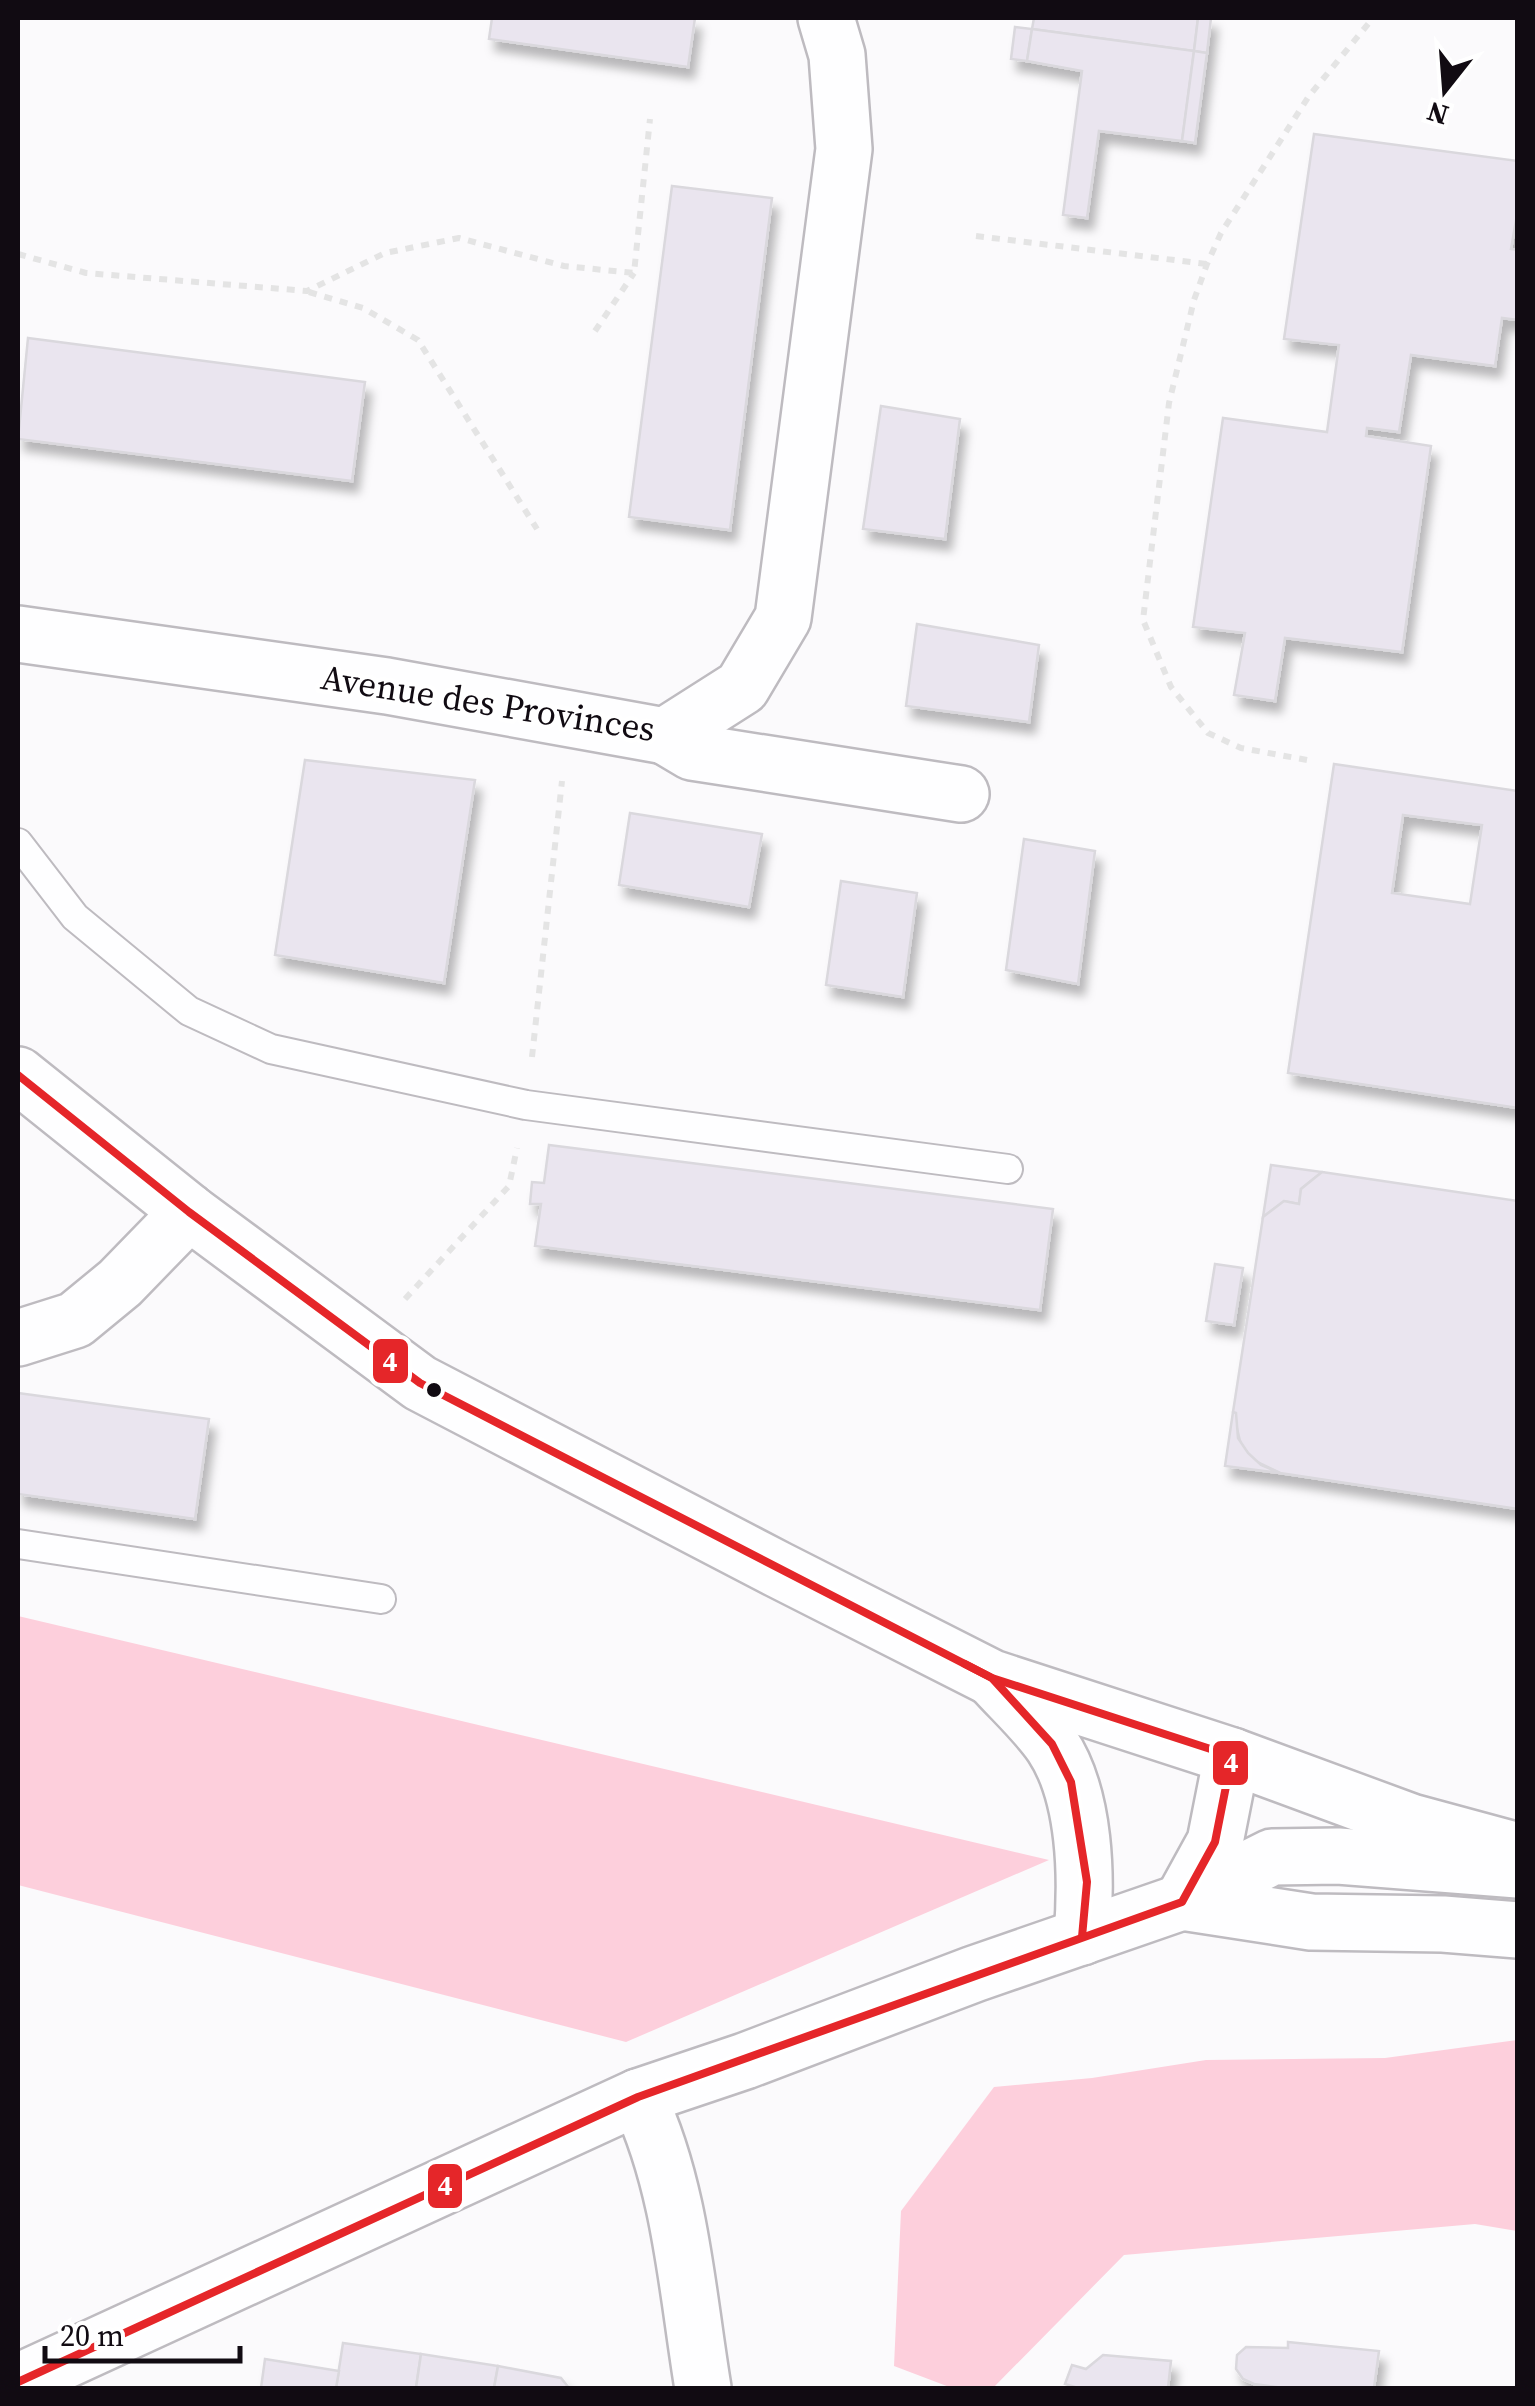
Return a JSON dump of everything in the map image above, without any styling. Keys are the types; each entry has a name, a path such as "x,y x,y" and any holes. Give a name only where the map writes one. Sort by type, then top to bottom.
{"street":[{"name":"Avenue des Provinces","path":"18,634 388,686 665,736 742,687 783,618 844,150 837,55 826,18"},
{"path":"665,736 692,752 961,794"},
{"path":"18,1074 189,1212 420,1383 992,1678 1232,1756 1411,1822 1518,1851"},
{"path":"18,1338 75,1320 120,1282 189,1212"},
{"path":"992,1678 1052,1744 1071,1782 1087,1882 1082,1936"},
{"path":"1182,1902 1215,1842 1232,1756"},
{"path":"18,2382 638,2097 1182,1902 1272,1857 1338,1856 1518,1870"},
{"path":"1182,1902 1311,1922 1443,1924 1518,1930"},
{"path":"638,2097 656,2134 670,2186 703,2388"}],"lane":[{"path":"18,843 75,916 189,1011 271,1049 526,1105 1008,1169"},
{"path":"18,1544 381,1599"}],"path":[{"path":"1306,760 1241,748 1208,734 1171,687 1143,620 1169,403 1194,300 1207,264 1221,233 1309,96 1373,18"},
{"path":"595,330 634,273 650,120"},
{"path":"976,236 1207,264"},
{"path":"307,291 386,253 459,238 564,266 634,273"},
{"path":"18,254 86,273 307,291 362,308 418,340 538,528"}],"shaded area":[{"path":"18,1616 1049,1860 626,2042 18,1885"},
{"path":"1517,2040 1517,2231 1475,2224 1124,2255 993,2388 952,2388 894,2366 901,2211 994,2087 1092,2078 1206,2060 1385,2058"}],"building":[{"path":"492,18 695,18 688,67 489,39"},
{"path":"1034,18 1198,18 1194,51 1032,29"},
{"path":"1198,18 1211,18 1207,53 1194,51"},
{"path":"1015,27 1032,29 1027,61 1011,59"},
{"path":"1032,29 1194,51 1182,141 1099,131 1087,218 1063,215 1082,71 1027,61"},
{"path":"1194,51 1207,53 1195,143 1182,141"},
{"path":"1314,134 1518,161 1518,209 1511,249 1518,250 1518,320 1502,318 1495,366 1411,355 1399,432 1367,428 1366,436 1431,446 1402,652 1285,638 1275,701 1234,695 1245,633 1193,627 1223,418 1327,432 1339,345 1284,339"},
{"path":"672,186 772,198 730,530 629,517"},
{"path":"28,338 365,382 352,481 18,439"},
{"path":"881,406 960,419 945,539 863,529"},
{"path":"917,624 1039,645 1029,722 906,706"},
{"path":"305,760 475,780 444,983 275,955"},
{"path":"1334,764 1518,791 1518,1108 1288,1073","holes":["1403,815 1482,825 1470,904 1392,893"]},
{"path":"630,813 762,834 749,907 619,885"},
{"path":"1024,839 1095,851 1078,984 1006,970"},
{"path":"841,881 917,893 903,997 826,985"},
{"path":"549,1145 1053,1209 1040,1310 535,1246 541,1204 530,1204 532,1182 544,1183"},
{"path":"1271,1165 1322,1172 1301,1189 1299,1204 1284,1201 1263,1217"},
{"path":"1322,1172 1518,1201 1518,1509 1280,1473 1255,1461 1241,1445 1233,1412 1263,1217 1284,1201 1299,1204 1301,1189"},
{"path":"1215,1264 1243,1268 1234,1325 1206,1321"},
{"path":"18,1393 209,1419 195,1519 18,1494"},
{"path":"1233,1412 1238,1438 1248,1453 1261,1465 1280,1473 1225,1466"},
{"path":"1288,2342 1379,2351 1374,2388 1283,2388 1254,2384 1243,2379 1236,2369 1237,2355 1246,2347 1288,2348"},
{"path":"343,2343 421,2354 416,2388 336,2388"},
{"path":"421,2354 498,2366 494,2388 416,2388"},
{"path":"1103,2355 1171,2361 1168,2388 1078,2388 1065,2384 1072,2365 1086,2369"},
{"path":"265,2359 339,2371 336,2388 261,2388"},
{"path":"498,2366 561,2378 569,2388 494,2388"}],"transit line":[{"name":"4","path":"18,1075 189,1212 420,1383 992,1678 1232,1756 1215,1842 1182,1902 638,2097 18,2382"},
{"name":"4","path":"965,1664 992,1678 1052,1744 1071,1782 1087,1882 1082,1937"}]}
